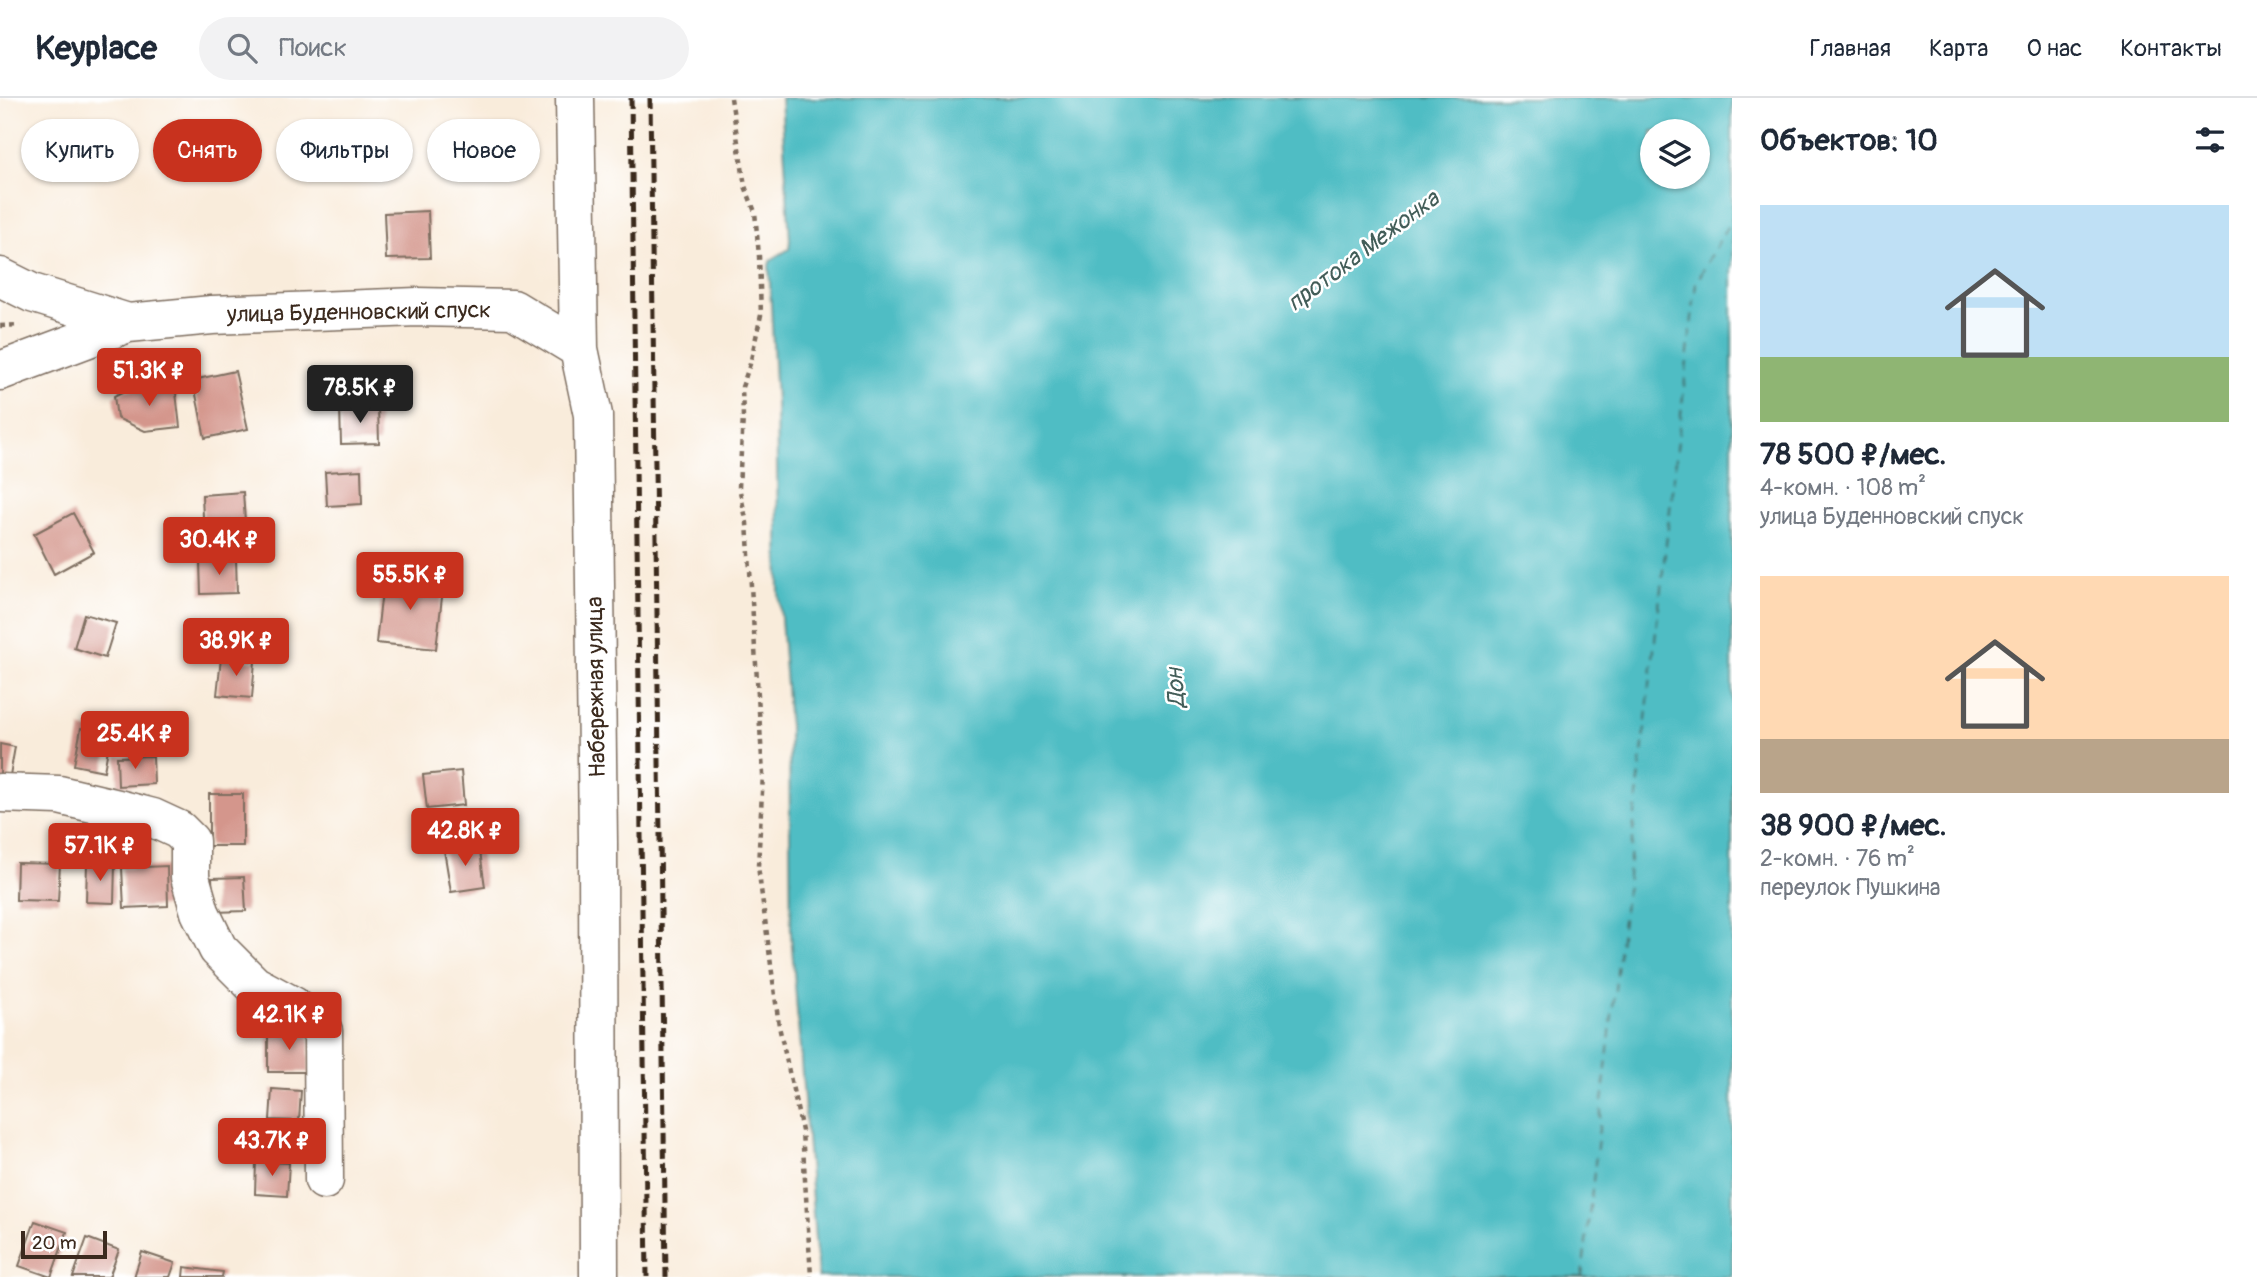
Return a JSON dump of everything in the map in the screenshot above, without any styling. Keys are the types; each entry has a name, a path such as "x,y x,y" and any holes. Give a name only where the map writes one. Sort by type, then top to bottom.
{"street":[{"name":"Набережная улица","path":"575,98 579,349 593,415 598,828 599,1277"},
{"path":"0,277 32,293 128,323"},
{"name":"улица Буденновский спуск","path":"128,323 212,315 417,307 513,309 579,349"},
{"path":"0,370 128,323"},
{"path":"0,793 59,795 118,809 153,818 179,830 190,841 190,877 200,912 218,949 254,985 293,1006 323,1031 324,1180"}],"path":[{"path":"730,98 745,186 755,212 759,256 761,315 742,387 739,486 747,523 763,774 758,866 779,1026 802,1131 811,1277"}],"water":[{"path":"781,98 1732,98 1732,1277 818,1277 791,934 789,726 779,592 776,402 769,265 771,260 789,249"}],"building":[{"path":"428,211 430,258 386,259 384,213"},
{"path":"235,371 248,429 205,438 193,380"},
{"path":"175,384 180,427 145,431 117,418 114,396 126,390"},
{"path":"378,405 379,443 341,444 340,407"},
{"path":"361,470 362,504 327,506 325,472"},
{"path":"243,492 246,536 204,539 202,495"},
{"path":"73,513 94,552 54,574 34,534"},
{"path":"236,559 237,593 201,594 200,561"},
{"path":"384,574 444,580 436,649 376,643"},
{"path":"84,614 116,623 105,658 74,648"},
{"path":"221,658 255,661 252,698 217,695"},
{"path":"81,728 111,733 104,771 74,765"},
{"path":"0,744 15,747 9,781 0,780"},
{"path":"153,756 154,784 118,786 117,757"},
{"path":"461,771 464,805 427,809 423,775"},
{"path":"209,794 243,794 243,846 209,846"},
{"path":"479,844 485,887 451,892 444,850"},
{"path":"17,863 60,864 58,901 16,900"},
{"path":"87,863 115,864 114,903 86,902"},
{"path":"167,866 168,906 124,908 122,868"},
{"path":"244,877 246,911 214,912 212,878"},
{"path":"268,1032 309,1032 309,1072 268,1072"},
{"path":"272,1089 301,1091 299,1121 270,1120"},
{"path":"256,1161 289,1163 287,1196 255,1194"},
{"path":"35,1221 67,1232 51,1277 19,1266"},
{"path":"87,1238 119,1250 109,1277 73,1277"},
{"path":"142,1252 175,1263 170,1277 134,1277"},
{"path":"184,1267 223,1272 222,1277 183,1277"}],"ferry route":[{"path":"1582,1277 1696,283 1732,218"}],"railway":[{"path":"631,98 647,1277"},
{"path":"650,98 666,1277"}],"water label":[{"name":"протока Межонка","path":"1363,251"},
{"name":"Дон","path":"1176,688"}]}
